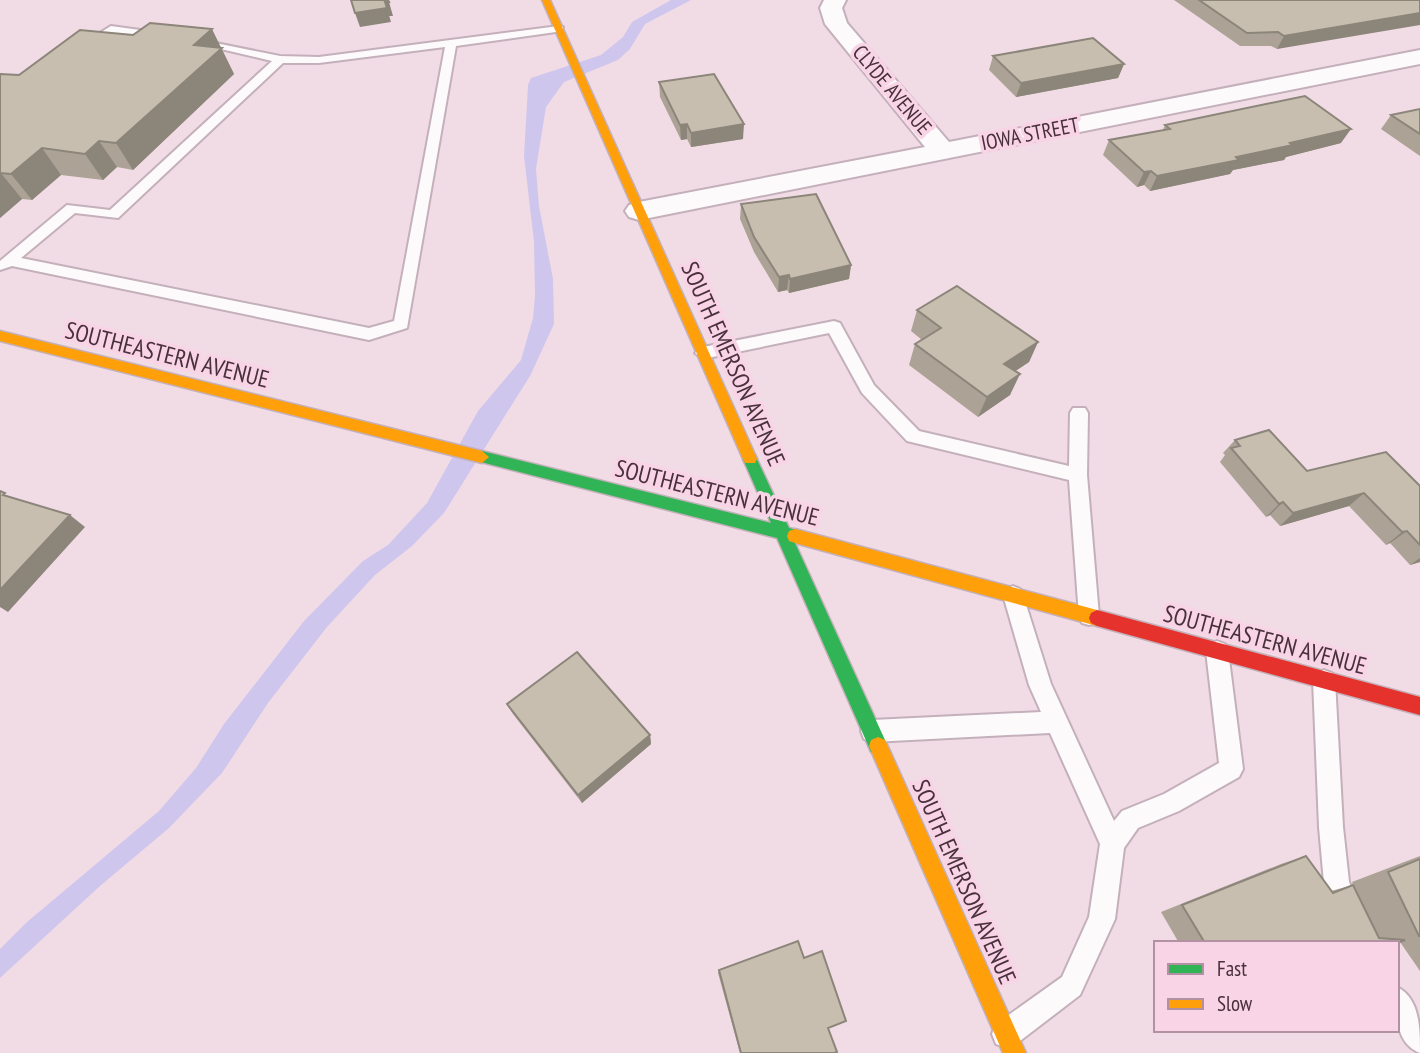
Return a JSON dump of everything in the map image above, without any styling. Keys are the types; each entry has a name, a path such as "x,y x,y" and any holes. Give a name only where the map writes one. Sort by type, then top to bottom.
{"main road":[{"name":"SOUTH EMERSON AVENUE","path":"547,0 588,98 785,533 1010,1043"},
{"name":"SOUTHEASTERN AVENUE","path":"0,336 785,533 1420,706"}],"street":[{"name":"CLYDE AVENUE","path":"835,0 832,13 840,29 943,151"},
{"name":"IOWA STREET","path":"639,211 1416,61"}],"lane":[{"path":"78,52 111,29 219,44 280,59 319,60 559,29"},
{"path":"7,258 369,334 401,324 451,43"},
{"path":"7,258 72,208 113,215 280,59"},
{"path":"703,353 834,327 868,389 913,436 1078,475"},
{"path":"1079,413 1078,475 1089,616"},
{"path":"1013,595 1040,685 1112,845"},
{"path":"1010,1043 1071,986 1102,919 1112,845 1130,819 1171,803 1231,769 1217,651"},
{"path":"1324,680 1331,827 1337,883 1363,941"},
{"path":"872,731 1056,722"},
{"path":"1399,1003 1420,1039"}],"shaded area":[{"path":"671,0 691,0 645,24 630,49 618,60 564,82 546,107 536,169 539,206 553,279 554,324 530,376 444,513 412,546 375,575 327,627 268,703 222,773 169,828 100,886 0,978 0,949 27,922 159,811 196,768 224,724 304,621 363,561 388,545 427,503 478,411 521,360 533,318 534,242 524,156 528,85 531,78 601,55 623,37 632,22"}],"building":[{"path":"351,0 389,2 385,2 387,8 355,13"},
{"path":"1199,0 1420,0 1420,13 1284,36 1278,32 1247,33"},
{"path":"150,23 212,29 194,45 222,48 116,143 99,141 85,154 42,148 11,174 0,173 0,74 19,75 80,30 133,35"},
{"path":"1093,38 1124,64 1021,83 993,56"},
{"path":"714,74 744,124 691,133 687,124 680,125 659,82"},
{"path":"1305,96 1351,129 1236,157 1239,160 1157,176 1151,171 1144,172 1109,140 1170,129 1165,125"},
{"path":"1420,109 1420,134 1391,115"},
{"path":"816,194 851,265 790,279 789,275 779,277 754,237 741,204"},
{"path":"957,286 1038,342 1004,364 1020,374 987,397 915,344 941,328 917,310"},
{"path":"1269,430 1307,471 1386,452 1420,486 1420,545 1407,531 1402,532 1364,493 1293,513 1283,502 1279,504 1231,448 1240,446 1235,440"},
{"path":"0,491 5,493 3,495 70,515 0,590"},
{"path":"577,652 650,735 578,795 507,704"},
{"path":"1306,856 1333,893 1353,885 1379,938 1405,940 1399,942 1204,941 1182,905"},
{"path":"1420,859 1420,936 1419,936 1388,872"},
{"path":"798,941 804,958 822,951 846,1021 828,1028 837,1052 741,1053 719,970"}],"traffic: fast":[{"path":"482,457 795,536"},
{"path":"750,459 878,746"}],"traffic: slow":[{"path":"546,0 750,459"},
{"path":"0,336 482,457"},
{"path":"795,536 1097,618"},
{"path":"878,746 1015,1053"}],"traffic: jam":[{"path":"1097,618 1420,706"}]}
